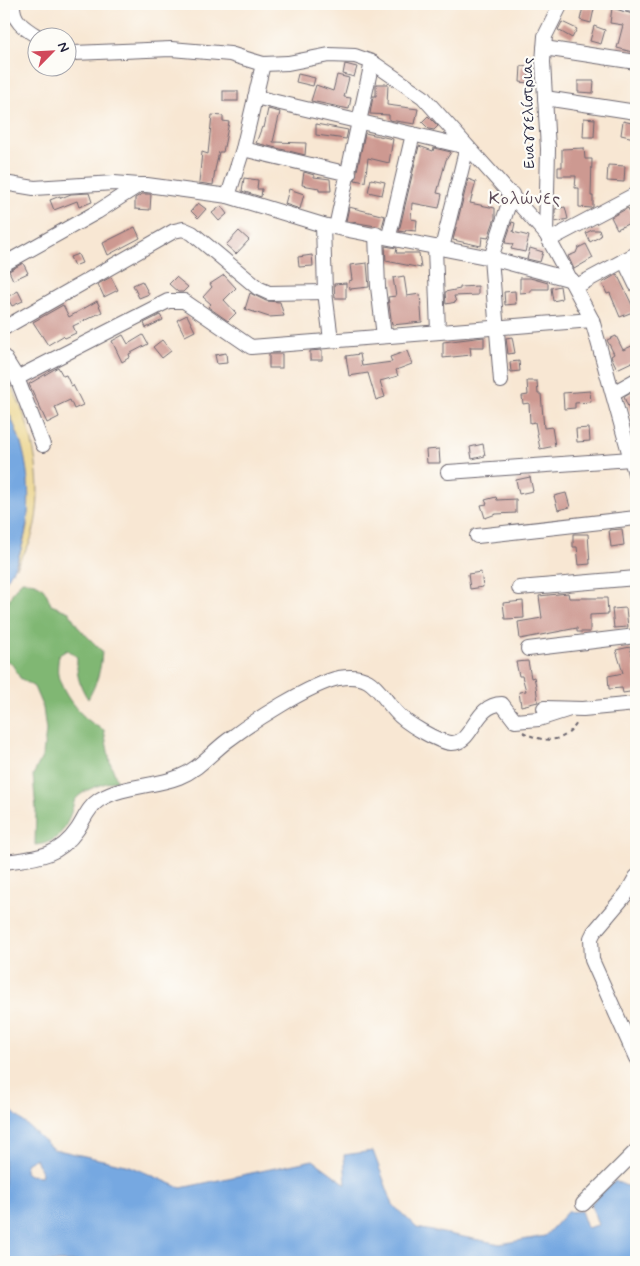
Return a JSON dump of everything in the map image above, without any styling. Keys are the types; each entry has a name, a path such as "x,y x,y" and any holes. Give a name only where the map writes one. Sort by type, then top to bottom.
{"street":[{"path":"13,4 13,11 20,25 28,30"},
{"name":"Ευαγγελίστριας","path":"547,237 548,149 544,36 561,4"},
{"path":"625,4 636,5"},
{"path":"544,48 636,62"},
{"path":"78,53 171,49 230,54 263,64 288,63 330,55 355,56 372,62 423,97 512,194 547,237 574,283 592,320 632,450 636,477"},
{"path":"331,340 325,292 330,226 349,174 372,62"},
{"path":"228,196 263,64"},
{"path":"255,97 467,147"},
{"path":"545,98 636,112"},
{"path":"384,336 378,287 383,235 413,134"},
{"path":"438,332 439,248 467,147"},
{"path":"242,149 349,174"},
{"path":"4,183 34,188 114,183 228,196 330,226 383,235 491,258 574,283 630,257 636,284"},
{"path":"4,264 97,212 139,185"},
{"path":"501,381 491,258 512,194"},
{"path":"547,237 636,194"},
{"path":"4,328 174,231 183,230 192,233 258,288 269,293 325,292"},
{"path":"17,378 168,301 175,300 184,302 251,347 592,320"},
{"path":"4,358 17,378 43,445"},
{"path":"613,393 636,380"},
{"path":"448,472 632,450"},
{"path":"477,536 636,518"},
{"path":"519,588 636,578"},
{"path":"528,650 636,636"},
{"path":"4,862 52,854 71,837 88,810 99,800 115,793 178,777 192,770 252,723 317,685 339,678 355,677 366,680 376,687 401,717 449,743 460,741 469,732 486,707 493,704 502,704 516,721 539,719 577,709"},
{"path":"544,708 577,709 636,704"},
{"path":"636,877 627,893 591,938 590,947 595,969 636,1058"},
{"path":"583,1204 636,1151"}],"path":[{"path":"512,718 517,728 534,738 562,739 571,733 577,709"}],"green space":[{"path":"22,581 38,584 44,590 51,605 69,612 79,628 102,651 98,676 88,699 79,679 77,657 67,650 59,655 58,673 65,692 75,707 96,726 104,730 110,762 117,780 84,792 75,800 68,821 61,832 53,840 35,845 36,811 33,775 43,755 46,731 43,708 34,687 20,678 12,664 4,659 4,627 7,607 15,589"}],"sand":[{"path":"4,374 14,391 29,431 37,474 38,496 32,536 16,567 27,527 21,443 4,400"}],"water":[{"path":"4,400 21,443 28,479 29,497 28,516 20,552 4,584"},
{"path":"4,1104 53,1149 130,1166 181,1188 313,1160 346,1184 344,1155 373,1151 393,1205 417,1228 500,1244 545,1236 567,1212 581,1211 587,1228 598,1225 591,1203 615,1181 636,1190 636,1262 4,1262","holes":["36,1158 41,1176 29,1175 25,1172 26,1164"]}],"building":[{"path":"583,7 594,9 591,23 580,20"},
{"path":"612,8 636,15 636,53 617,48 623,25 610,23"},
{"path":"562,22 577,29 572,38 558,30"},
{"path":"594,26 605,30 601,44 590,41"},
{"path":"345,64 357,67 354,77 343,74"},
{"path":"521,66 529,67 528,83 520,82"},
{"path":"298,74 315,78 313,86 296,82"},
{"path":"337,75 349,78 344,97 351,98 349,109 311,101 316,85 333,91"},
{"path":"578,81 594,81 593,93 578,92"},
{"path":"376,84 388,84 387,105 418,109 415,124 389,120 389,115 370,114 373,96 376,96"},
{"path":"223,91 238,91 238,101 223,101"},
{"path":"268,109 280,112 273,142 306,143 305,155 256,143 262,127 264,128"},
{"path":"212,115 223,116 223,121 229,122 223,152 219,152 213,185 199,183 202,152 208,154"},
{"path":"428,116 438,126 434,130 429,129 422,122"},
{"path":"584,118 595,119 594,137 583,137"},
{"path":"623,121 636,124 634,138 621,135"},
{"path":"316,124 348,130 346,139 316,135"},
{"path":"365,133 393,139 389,163 368,158 365,182 355,180"},
{"path":"419,146 433,151 434,148 451,152 446,160 437,193 442,194 439,208 412,203 411,219 417,220 416,231 399,231"},
{"path":"584,148 585,159 592,159 591,196 593,196 593,207 591,208 579,207 579,188 575,188 576,176 558,176 558,167 562,167 562,149"},
{"path":"608,165 625,166 624,182 607,181"},
{"path":"304,172 314,175 314,177 330,179 331,191 319,191 319,188 302,185"},
{"path":"244,178 258,180 257,189 262,189 261,197 242,191"},
{"path":"371,179 385,182 382,195 368,192"},
{"path":"468,179 476,182 470,203 495,208 495,218 488,238 482,237 481,246 453,240"},
{"path":"289,189 304,194 300,209 285,204"},
{"path":"89,193 92,202 79,207 77,201 54,210 50,200 71,194"},
{"path":"142,194 151,194 150,210 135,209 135,198"},
{"path":"198,203 206,209 198,218 191,211"},
{"path":"221,206 227,214 219,221 212,213"},
{"path":"349,207 385,216 382,227 346,221"},
{"path":"565,207 568,219 555,222 555,209"},
{"path":"628,208 634,221 617,229 611,217"},
{"path":"512,222 515,223 513,232 529,236 525,252 511,249 513,244 505,243"},
{"path":"135,227 140,238 108,255 103,243"},
{"path":"592,230 599,230 601,236 590,242 586,233"},
{"path":"239,231 249,240 236,254 226,245"},
{"path":"586,244 593,258 574,269 568,256 576,253 578,248"},
{"path":"385,246 397,248 396,253 419,253 421,268 386,261"},
{"path":"530,248 543,252 540,262 527,259"},
{"path":"78,254 82,263 74,266 70,257"},
{"path":"312,255 313,266 299,267 298,257"},
{"path":"23,263 28,273 13,280 9,271"},
{"path":"367,263 369,287 350,289 349,281 352,280 350,265"},
{"path":"617,274 635,311 620,317 610,293 607,294 602,283"},
{"path":"224,275 236,288 224,300 236,313 228,321 208,307 211,304 203,297 212,287 210,284"},
{"path":"404,276 407,296 420,294 422,322 392,325 388,297 396,296 393,278"},
{"path":"111,277 118,290 104,297 98,284"},
{"path":"176,277 188,287 183,292 178,292 169,284"},
{"path":"520,278 530,278 548,283 548,289 531,289 531,292 520,293"},
{"path":"142,281 149,294 139,298 133,285"},
{"path":"346,283 346,298 335,298 334,284"},
{"path":"478,286 478,295 454,296 456,302 446,304 445,292 460,289 460,287"},
{"path":"560,286 562,299 553,301 551,288"},
{"path":"18,291 23,301 12,306 7,297"},
{"path":"515,291 516,304 505,305 504,292"},
{"path":"250,293 266,301 280,302 284,316 269,317 245,309"},
{"path":"97,301 102,312 73,326 76,333 65,338 63,336 48,345 33,322 63,305 69,317"},
{"path":"160,315 163,320 146,328 144,323"},
{"path":"187,315 195,331 185,336 177,320"},
{"path":"123,335 128,344 143,335 148,344 129,354 130,357 122,362 112,341"},
{"path":"616,336 623,350 636,344 636,360 617,369 611,356 614,354 607,340"},
{"path":"484,337 484,347 470,347 471,355 443,358 443,342"},
{"path":"512,337 515,353 508,354 506,338"},
{"path":"162,340 171,351 162,358 153,347"},
{"path":"322,350 322,360 310,360 310,351"},
{"path":"407,351 412,364 396,370 398,376 380,381 385,397 376,400 368,373 349,376 346,356 360,354 362,366 392,362 390,357"},
{"path":"226,353 227,363 217,364 215,355"},
{"path":"269,354 282,354 282,368 269,368"},
{"path":"519,361 520,371 511,372 510,362"},
{"path":"58,367 63,376 66,375 71,386 73,385 83,405 74,409 70,400 55,407 59,417 47,423 29,384"},
{"path":"527,381 537,381 538,394 541,394 544,428 552,427 555,446 540,449 535,422 530,423 529,403 523,404 522,396 528,395"},
{"path":"636,390 636,426 624,397"},
{"path":"590,391 591,402 575,403 575,408 564,409 563,393"},
{"path":"589,428 590,441 577,442 576,429"},
{"path":"483,444 485,456 472,459 470,447"},
{"path":"439,449 440,463 427,463 426,450"},
{"path":"530,477 533,491 519,494 516,480"},
{"path":"566,493 570,507 558,510 554,496"},
{"path":"496,497 497,500 516,499 516,513 496,514 485,518 481,505 487,504 485,500"},
{"path":"622,529 624,545 611,547 609,530"},
{"path":"573,534 588,534 590,564 579,565 577,547 573,547"},
{"path":"481,572 483,587 470,589 468,574"},
{"path":"568,593 569,598 607,598 608,614 590,615 590,632 577,632 577,628 520,639 518,622 542,618 539,596"},
{"path":"523,601 524,618 505,619 503,603"},
{"path":"626,608 628,627 614,628 612,609"},
{"path":"630,647 634,662 636,691 623,693 622,688 609,689 608,676 623,673 616,650"},
{"path":"528,661 531,678 534,677 538,702 521,706 519,692 526,691 522,676 519,676 516,662"}],"district":[{"name":"Κολώνες","path":"525,199"}]}
